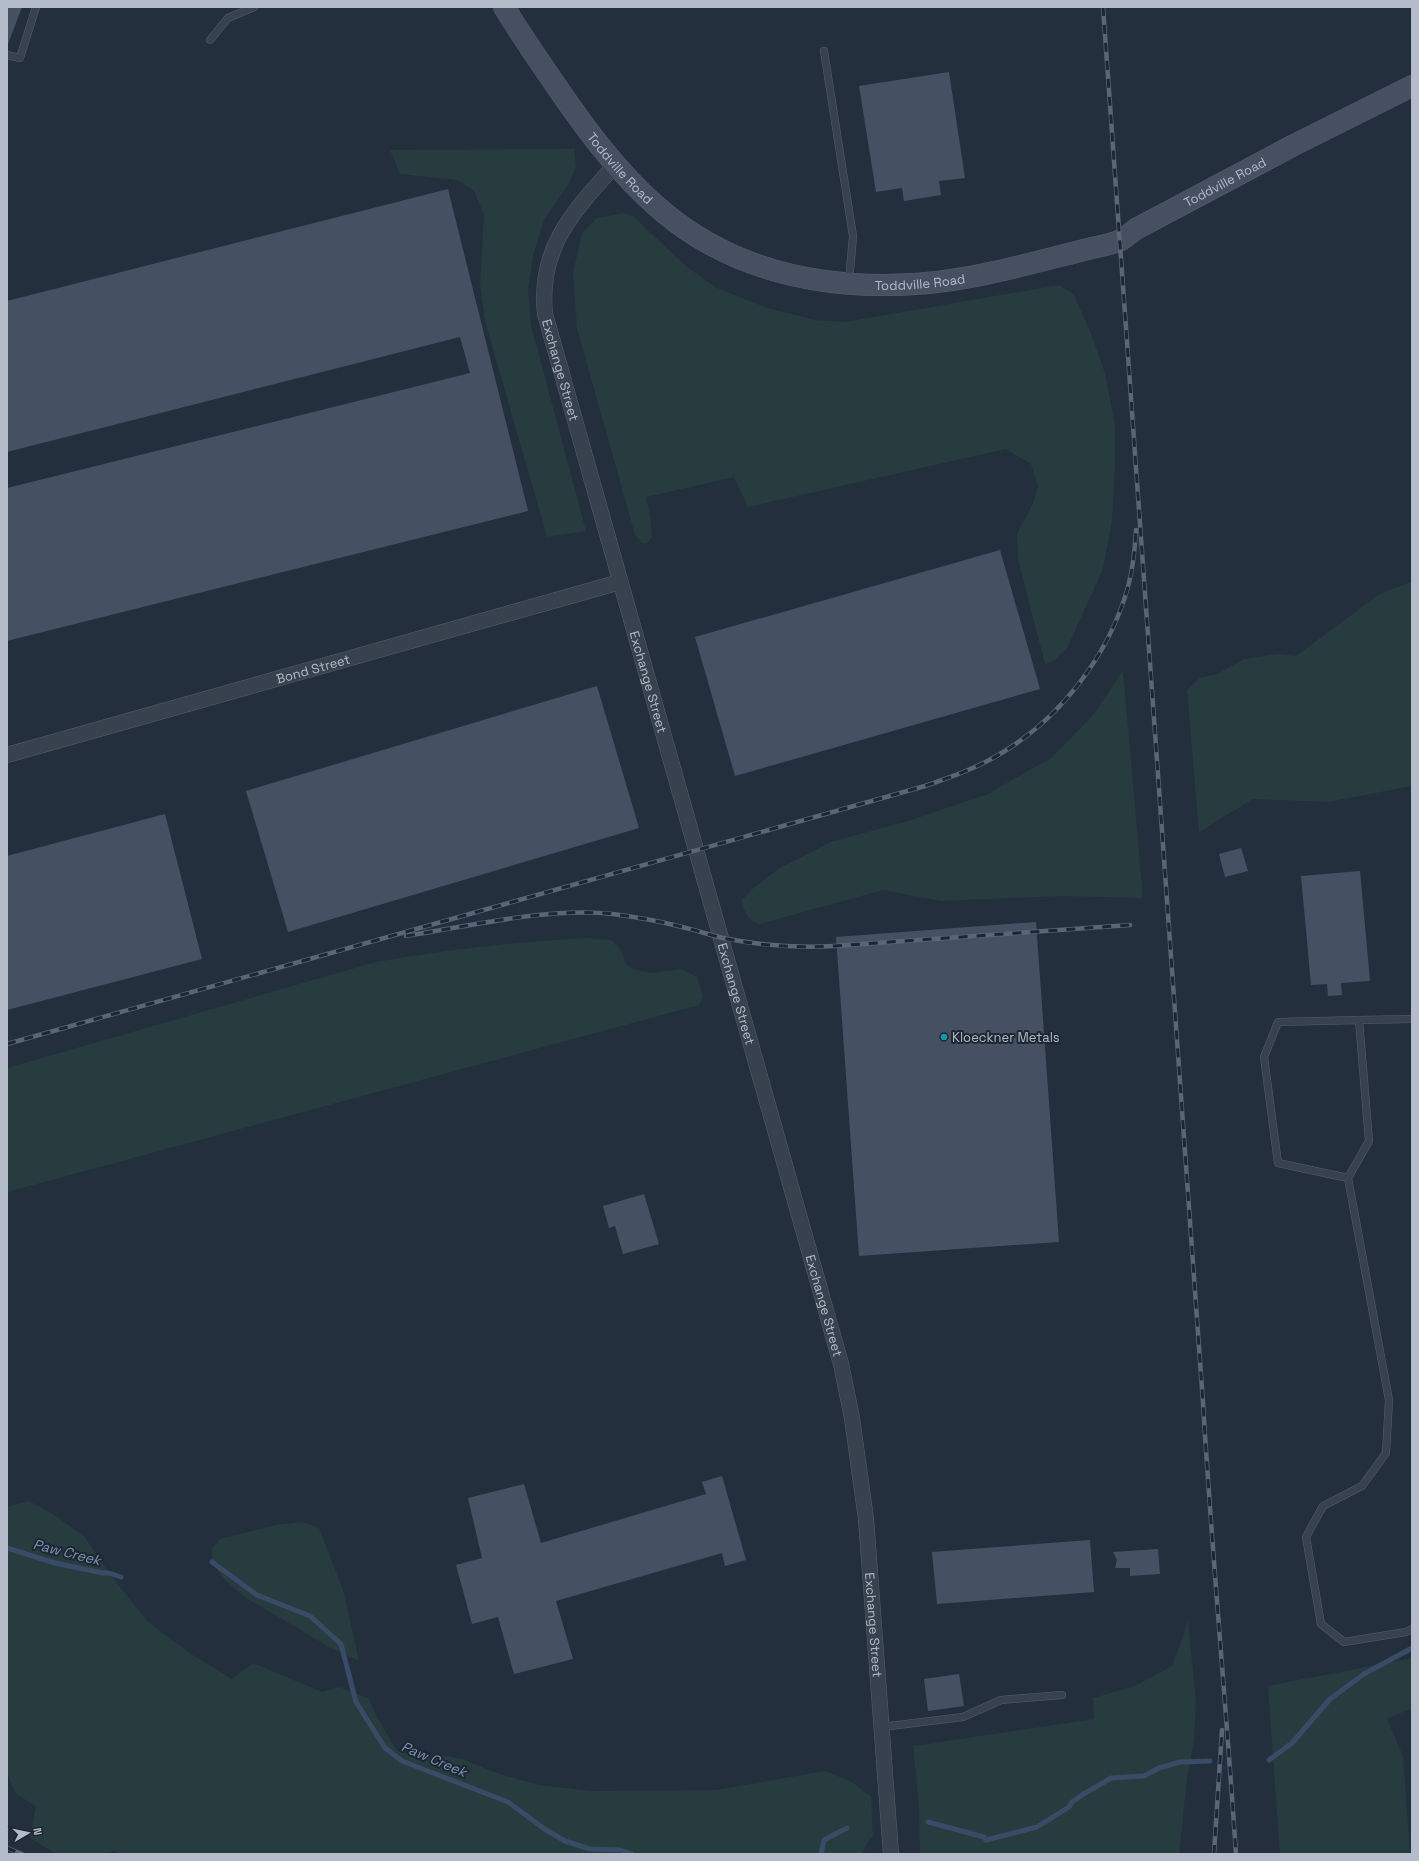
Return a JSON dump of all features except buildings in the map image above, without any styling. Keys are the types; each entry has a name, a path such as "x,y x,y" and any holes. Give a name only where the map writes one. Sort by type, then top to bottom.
{"street":[{"name":"Toddville Road","path":"504,7 568,104 615,165 662,211 727,253 757,266 798,277 849,284 904,285 959,279 1035,263 1120,241 1136,229 1294,145 1412,86"},
{"name":"Exchange Street","path":"615,165 575,210 561,232 547,268 544,303 547,322 841,1364 852,1418 866,1519 891,1854"},
{"name":"Bond Street","path":"7,754 620,582"}],"lane":[{"path":"7,55 20,58 36,7"},
{"path":"210,40 228,18 254,7"},
{"path":"824,51 853,236 849,284"},
{"path":"1348,1178 1278,1163 1264,1057 1278,1022 1412,1019"},
{"path":"1359,1020 1369,1141 1348,1178 1389,1400 1386,1453 1362,1486 1323,1506 1306,1537 1320,1624 1344,1642 1406,1632 1412,1629"},
{"path":"882,1727 963,1717 975,1713 1001,1700 1062,1695"}],"green space":[{"path":"574,149 576,167 568,185 544,220 533,256 528,289 531,325 586,531 547,537 485,321 480,285 484,215 474,191 457,180 400,174 390,150"},
{"path":"624,213 634,217 687,267 717,288 767,308 815,320 845,322 1059,285 1074,295 1090,331 1105,373 1115,425 1115,466 1112,520 1103,569 1067,648 1055,660 1045,664 1018,559 1017,534 1033,503 1038,486 1031,464 1006,449 748,507 734,477 646,497 652,537 647,543 642,543 635,535 577,328 573,273 582,233 597,218"},
{"path":"1411,582 1412,786 1328,802 1253,799 1199,832 1187,690 1200,678 1217,674 1244,659 1278,654 1296,656 1381,593"},
{"path":"1123,670 1143,898 1063,896 941,901 883,890 759,924 747,915 742,900 751,890 778,869 831,842 908,821 988,794 1051,758 1094,714"},
{"path":"585,938 611,940 623,953 625,963 632,969 651,973 682,969 697,977 703,997 699,1005 7,1192 7,1068 376,962 480,947"},
{"path":"29,1501 53,1514 84,1536 109,1573 147,1621 191,1654 232,1679 253,1663 322,1692 339,1687 368,1698 396,1750 416,1757 439,1755 463,1759 496,1773 539,1785 592,1791 716,1790 825,1771 852,1782 871,1797 873,1836 862,1854 118,1854 115,1851 99,1854 56,1854 30,1838 36,1806 16,1794 7,1774 7,1507"},
{"path":"302,1522 319,1528 344,1593 359,1661 331,1648 243,1596 224,1579 212,1562 212,1549 220,1539 276,1525"},
{"path":"1188,1619 1196,1702 1194,1740 1187,1779 1179,1854 920,1854 919,1807 913,1746 1094,1719 1093,1698 1135,1686 1172,1666"},
{"path":"1412,1657 1412,1708 1387,1719 1403,1756 1410,1854 1280,1854 1268,1686"}],"waterway":[{"name":"Paw Creek","path":"7,1548 55,1563 109,1573 121,1577"},
{"name":"Paw Creek","path":"212,1562 257,1595 310,1616 341,1644 356,1702 385,1748 402,1761 508,1802 546,1830 565,1841 590,1849 620,1850 632,1854"},
{"path":"1269,1760 1292,1743 1330,1699 1364,1674 1412,1648"},
{"path":"928,1822 984,1837 986,1840 1037,1827 1069,1807 1072,1802 1082,1795 1111,1778 1144,1776 1159,1768 1180,1762 1210,1761"},
{"path":"821,1854 824,1840 847,1828"}],"railway":[{"path":"1103,7 1236,1854"},
{"path":"7,1044 925,786 973,768 1000,754 1022,739 1043,722 1080,682 1109,637 1120,612 1128,587 1134,559 1136,530"},
{"path":"406,936 536,915 562,913 613,914 648,919 737,941 765,945 806,947 1130,925"},
{"path":"1214,1854 1222,1730"},
{"path":"7,1848 22,1854"}],"place":[{"name":"Kloeckner Metals","path":"944,1037"}]}
